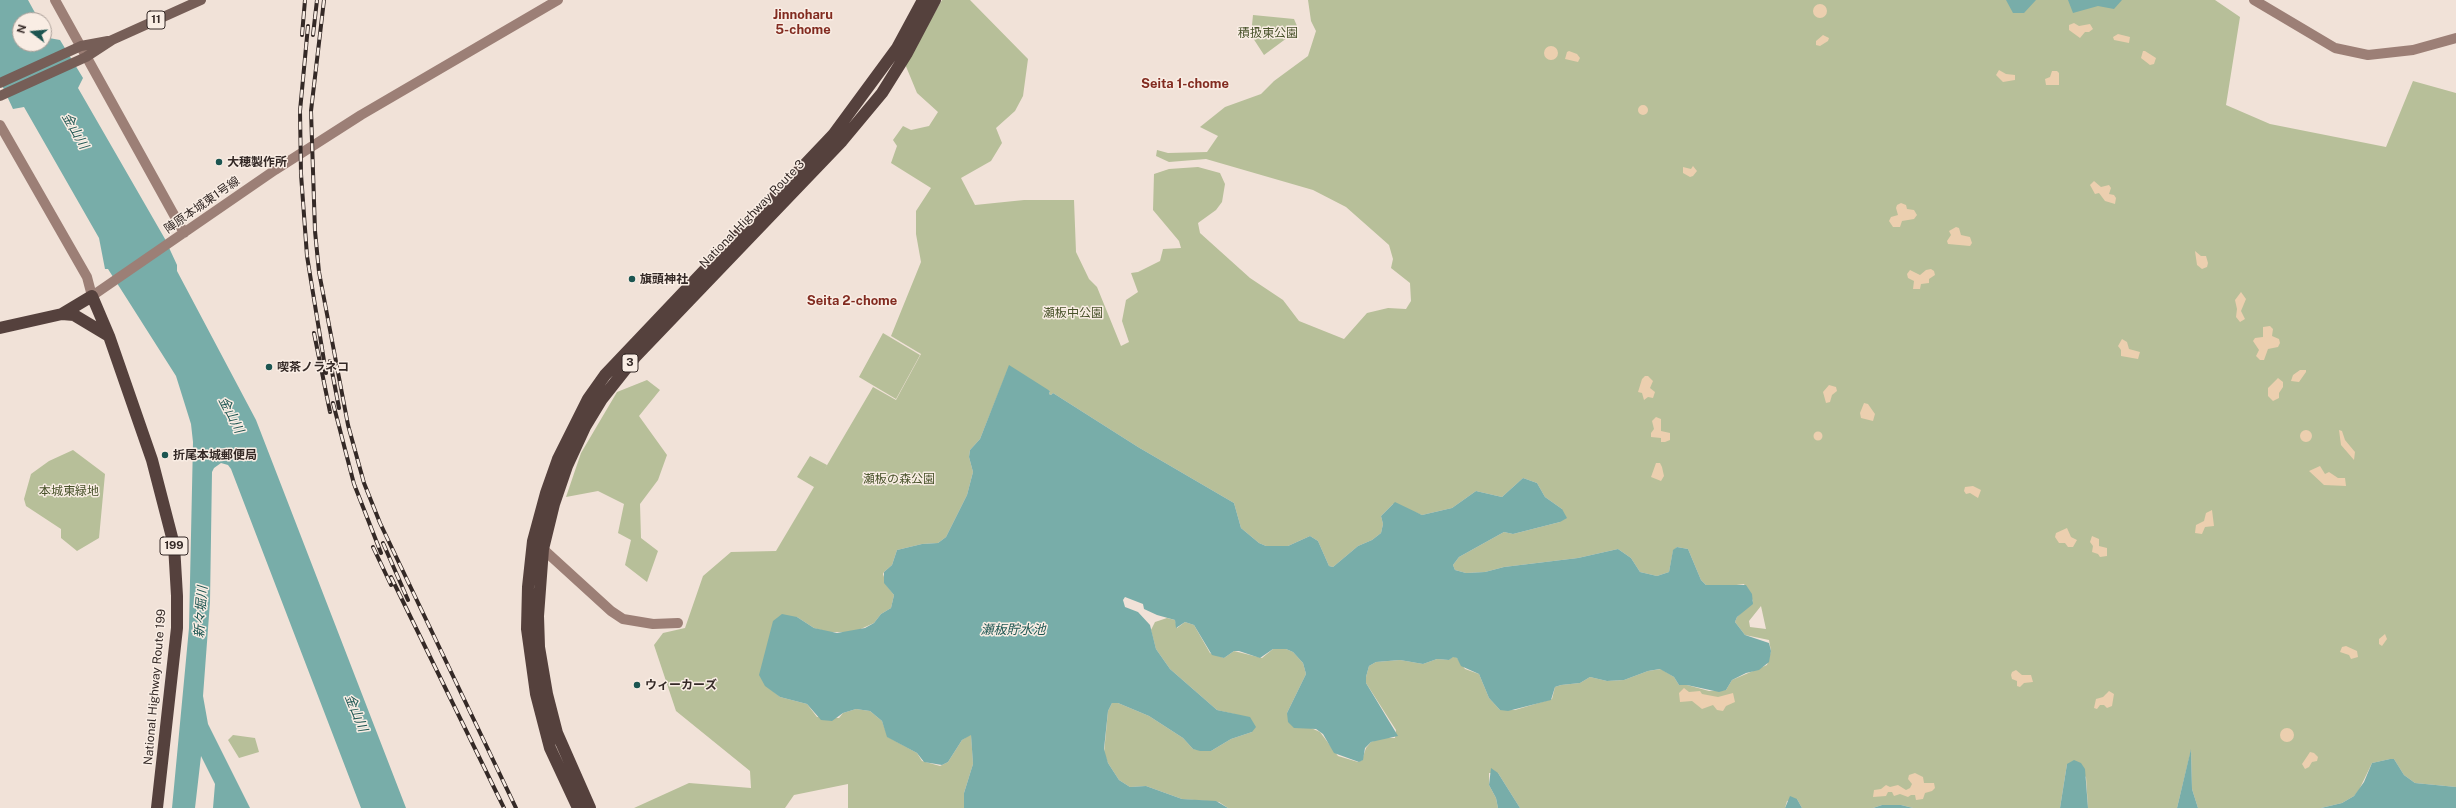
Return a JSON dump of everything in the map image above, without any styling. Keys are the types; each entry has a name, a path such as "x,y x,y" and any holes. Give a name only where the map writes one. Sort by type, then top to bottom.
{"highway":[{"name":"National Highway Route 3","path":"578,808 549,742 536,694 528,629 528,587 533,541 558,459 588,399 605,375 833,135 897,48 922,0"},
{"name":"National Highway Route 3","path":"590,808 557,733 547,694 539,647 538,616 543,549 554,504 567,466 585,426 602,399 636,356 842,141 882,93 907,53 935,0"},
{"path":"62,314 92,296"},
{"name":"National Highway Route 199","path":"92,296 109,336 152,460 174,545 177,628 158,808"},
{"path":"0,328 62,314 74,315 109,336"}],"main road":[{"name":"11","path":"2,96 82,59 112,40 201,0"},
{"name":"11","path":"0,83 77,48 112,40"}],"street":[{"path":"55,0 82,59 184,233"},
{"name":"陣原本城東1号線","path":"92,296 173,242 275,170 361,115 558,0"},
{"path":"2254,0 2335,48 2368,55 2413,50 2456,38"},
{"path":"0,124 87,277 92,296"},
{"path":"543,549 611,611 623,619 653,624 678,623"}],"green space":[{"path":"942,0 970,0 1028,59 1023,96 1015,111 996,128 1002,143 991,161 961,178 975,205 1024,200 1074,200 1076,252 1089,279 1097,287 1121,346 1129,342 1122,321 1126,300 1138,292 1131,273 1138,272 1160,261 1163,249 1181,248 1179,241 1153,210 1154,174 1169,169 1198,167 1220,173 1225,184 1222,202 1216,210 1198,223 1200,233 1250,278 1283,300 1299,321 1344,339 1367,313 1388,308 1406,309 1411,301 1410,283 1391,268 1393,259 1389,245 1346,207 1313,190 1206,159 1169,162 1156,156 1157,150 1168,153 1207,152 1218,136 1200,127 1225,107 1261,94 1274,81 1308,56 1316,31 1311,21 1308,0 2215,0 2240,17 2226,105 2270,124 2386,147 2413,81 2456,93 2456,787 2415,783 2404,775 2394,759 2390,759 2372,763 2359,790 2354,796 2342,803 2321,808 2198,808 2192,789 2191,750 2177,808 2088,808 2086,777 2067,764 2060,808 1913,808 1901,805 1882,805 1873,808 1802,808 1797,799 1787,801 1785,808 1520,808 1498,773 1489,773 1489,785 1496,798 1498,808 1228,808 1219,802 1182,799 1146,786 1130,787 1119,780 1108,763 1104,753 1108,711 1112,703 1118,703 1149,716 1183,738 1193,749 1211,751 1231,739 1252,732 1234,714 1217,710 1170,669 1156,649 1151,630 1155,622 1167,618 1175,620 1177,628 1185,622 1194,625 1210,653 1224,658 1234,651 1262,658 1273,649 1286,649 1293,652 1303,663 1306,674 1287,713 1298,728 1311,728 1320,732 1338,756 1358,762 1362,760 1366,748 1371,742 1382,738 1395,738 1396,730 1366,683 1369,666 1376,662 1400,660 1423,664 1437,659 1449,660 1453,656 1457,658 1465,669 1479,674 1489,698 1500,710 1515,710 1552,699 1555,687 1561,685 1580,683 1590,677 1607,681 1624,680 1648,671 1661,669 1674,677 1679,685 1687,685 1709,691 1726,690 1732,680 1767,665 1771,651 1769,640 1745,635 1735,622 1737,617 1753,601 1744,584 1721,587 1706,585 1701,580 1688,549 1677,547 1673,551 1669,572 1657,576 1640,572 1631,558 1618,549 1578,558 1504,567 1485,572 1466,573 1455,570 1453,565 1459,557 1504,532 1513,534 1560,522 1562,509 1545,497 1537,483 1523,478 1502,497 1476,491 1452,508 1422,515 1393,504 1381,516 1383,524 1381,533 1372,540 1358,546 1333,567 1329,566 1318,541 1310,536 1288,546 1266,546 1259,543 1241,528 1234,503 1138,447 1053,393 1051,395 1049,394 1050,391 1006,374 980,439 970,450 969,457 973,472 967,495 946,537 938,543 922,544 897,550 892,565 883,574 887,586 894,595 891,608 881,614 874,623 854,632 828,632 814,628 797,617 765,682 768,687 780,697 807,704 817,717 839,718 843,713 856,709 870,711 882,721 888,737 917,753 922,761 940,766 948,762 962,740 971,734 973,764 964,793 964,808 848,808 848,784 794,795 785,808 634,808 689,783 751,788 750,771 676,711 654,645 663,633 685,628 703,576 731,552 776,551 814,487 797,477 810,456 827,465 823,472 873,387 896,400 921,354 891,336 921,262 916,234 916,211 931,188 891,163 897,146 893,140 903,126 911,130 929,126 938,112 917,93 905,64","holes":["1761,606 1766,629 1750,627 1749,621"]},
{"name":"積扱東公園","path":"1253,15 1294,19 1297,26 1295,32 1264,55 1251,35"},
{"path":"883,333 920,355 896,399 859,377"},
{"path":"647,380 660,390 639,416 667,455 658,480 640,504 641,538 658,551 647,582 625,565 631,540 618,533 624,504 598,491 566,497 581,453 617,392"},
{"name":"本城東緑地","path":"73,450 105,474 99,538 77,551 61,538 61,529 26,506 24,499 31,474 49,461"},
{"path":"233,735 255,738 259,752 239,758 228,740"}],"sand":[{"path":"1820,4 1825,6 1827,11 1825,16 1820,18 1815,16 1813,11 1815,6"},
{"path":"2074,23 2079,26 2090,24 2093,29 2089,32 2085,32 2080,38 2069,30 2069,25"},
{"path":"2118,34 2130,37 2129,43 2114,40 2113,37"},
{"path":"1823,35 1829,38 1828,41 1820,46 1816,45 1816,41"},
{"path":"1548,46 1554,46 1558,50 1558,56 1554,60 1548,60 1544,56 1544,50"},
{"path":"1569,51 1577,54 1580,58 1578,62 1565,59 1567,52"},
{"path":"2143,51 2156,58 2154,64 2150,65 2141,58"},
{"path":"1999,70 2006,74 2015,75 2015,80 2003,82 1996,75"},
{"path":"2052,71 2057,71 2059,73 2059,85 2046,85 2045,79 2050,77"},
{"path":"1641,105 1645,105 1647,106 1647,114 1641,115 1638,112 1638,108"},
{"path":"1693,166 1697,171 1693,176 1690,177 1683,173 1683,167 1691,169"},
{"path":"2094,181 2101,187 2109,185 2111,188 2109,194 2114,195 2116,198 2115,204 2105,201 2099,193 2095,194 2090,185"},
{"path":"1901,203 1906,205 1907,209 1914,210 1917,215 1914,219 1902,221 1900,227 1893,227 1889,221 1891,217 1898,215 1896,208 1897,205"},
{"path":"1956,227 1959,228 1961,235 1970,237 1972,243 1970,246 1948,244 1947,241 1951,235 1949,231"},
{"path":"2195,251 2201,256 2206,256 2208,263 2207,267 2202,269 2197,265"},
{"path":"1931,269 1934,271 1935,275 1929,279 1929,283 1921,284 1920,289 1913,289 1914,281 1908,278 1907,274 1910,270 1920,275 1926,270"},
{"path":"2241,292 2246,299 2241,311 2245,319 2240,322 2236,317 2237,309 2235,300"},
{"path":"2270,326 2273,329 2272,336 2279,339 2280,343 2278,347 2268,349 2264,360 2260,360 2256,356 2259,350 2253,341 2255,338 2263,337 2263,327"},
{"path":"2122,339 2127,342 2129,349 2140,352 2138,359 2121,356 2121,350 2118,346"},
{"path":"2300,370 2306,370 2306,372 2299,382 2291,381 2293,375"},
{"path":"1645,376 1648,376 1653,381 1650,388 1655,392 1653,398 1648,397 1644,400 1642,393 1638,392 1642,379"},
{"path":"2278,378 2283,382 2283,387 2279,393 2279,398 2273,401 2268,396 2268,388"},
{"path":"1829,385 1836,387 1837,391 1832,395 1830,402 1826,403 1823,392"},
{"path":"1864,403 1868,404 1875,414 1873,421 1861,418 1860,413"},
{"path":"1656,417 1661,419 1661,431 1670,433 1670,440 1661,442 1661,438 1651,437 1651,433 1654,429 1652,421"},
{"path":"2304,430 2308,430 2312,436 2308,442 2304,442 2300,438 2300,434"},
{"path":"2339,430 2342,431 2345,440 2355,452 2354,460 2341,445"},
{"path":"1816,432 1820,432 1822,436 1820,440 1816,440 1814,438 1814,434"},
{"path":"1656,463 1660,463 1662,467 1664,476 1661,481 1651,477"},
{"path":"2320,466 2325,474 2329,472 2338,478 2345,478 2346,486 2324,485 2309,471"},
{"path":"1973,486 1981,490 1978,498 1970,493 1966,494 1964,491 1965,487"},
{"path":"2212,510 2214,526 2205,527 2202,534 2195,533 2196,525 2204,521 2206,513"},
{"path":"2067,528 2071,537 2077,540 2073,547 2068,547 2065,543 2059,543 2055,537 2056,533"},
{"path":"2092,536 2099,539 2099,546 2107,548 2107,556 2100,557 2098,554 2092,552 2093,546 2090,542"},
{"path":"2385,634 2387,639 2382,646 2379,644 2379,639"},
{"path":"2346,646 2357,651 2358,657 2351,659 2349,655 2340,652 2342,647"},
{"path":"2016,670 2022,675 2031,675 2033,682 2024,683 2020,687 2017,686 2017,681 2012,679 2011,675 2012,672"},
{"path":"1684,688 1689,692 1700,691 1702,694 1718,697 1733,693 1735,702 1726,706 1723,711 1717,710 1713,705 1702,709 1692,701 1680,702 1679,693"},
{"path":"2109,691 2114,694 2112,706 2107,708 2104,705 2100,705 2097,709 2094,708 2096,699 2103,697"},
{"path":"2284,728 2290,728 2294,732 2294,738 2290,742 2284,742 2280,738 2280,732"},
{"path":"2310,752 2314,753 2318,757 2317,761 2312,762 2309,767 2305,769 2302,764"},
{"path":"1915,773 1923,777 1924,783 1934,783 1935,788 1932,791 1925,793 1923,799 1916,800 1915,795 1908,797 1900,794 1894,796 1892,792 1888,792 1886,796 1873,797 1874,790 1881,789 1886,785 1890,787 1898,785 1906,790 1910,788 1912,784 1908,779 1909,775"}],"water":[{"path":"0,0 28,0 35,12 12,12 12,52 52,52 52,39 60,40 83,78 78,88 165,239 177,265 177,271 256,420 406,808 361,808 231,469 228,465 221,463 214,468 212,472 210,602 203,696 208,724 250,808 213,808 215,784 201,756 195,808 172,808 189,628 193,442 191,424 176,376 108,269 105,269 99,238 24,107 13,109 0,81"},
{"path":"2006,0 2036,0 2024,13 2013,13"},
{"path":"2068,0 2122,0 2114,9 2098,6 2073,13"},
{"name":"瀬板貯水池","path":"1009,365 1050,391 1049,394 1051,395 1053,393 1138,447 1234,503 1241,528 1259,543 1266,546 1288,546 1310,536 1318,541 1329,566 1333,567 1358,546 1372,540 1381,533 1383,524 1381,516 1395,502 1422,515 1452,508 1476,491 1502,497 1523,478 1537,483 1545,497 1562,509 1567,518 1560,522 1513,534 1504,532 1459,557 1453,565 1455,570 1466,573 1485,572 1504,567 1578,558 1618,549 1631,558 1640,572 1657,576 1669,572 1673,550 1677,547 1688,549 1701,580 1706,585 1746,585 1752,594 1753,604 1737,617 1735,622 1745,635 1769,643 1771,651 1769,662 1759,670 1746,673 1732,680 1726,690 1719,692 1687,685 1679,685 1674,677 1660,669 1648,671 1624,680 1607,681 1590,677 1580,683 1561,685 1555,687 1551,700 1508,711 1500,710 1489,698 1479,674 1461,666 1457,658 1453,657 1449,660 1437,659 1423,664 1400,660 1376,662 1369,666 1366,683 1398,736 1371,742 1365,748 1363,760 1359,762 1334,753 1323,734 1316,729 1294,728 1288,722 1287,713 1306,674 1303,663 1293,652 1286,649 1273,649 1260,658 1239,651 1234,651 1224,658 1212,655 1194,625 1185,622 1176,628 1175,620 1157,615 1144,609 1143,604 1125,597 1123,600 1125,607 1138,612 1150,625 1156,649 1170,669 1217,710 1250,717 1256,727 1252,732 1231,739 1211,751 1200,751 1193,749 1183,738 1149,716 1118,703 1112,703 1108,711 1104,749 1108,763 1119,780 1130,787 1146,786 1182,799 1216,801 1228,808 964,808 964,793 973,764 971,735 962,740 948,762 942,765 924,762 917,753 887,737 882,721 870,711 856,709 843,713 832,721 821,720 807,704 780,697 765,686 759,675 773,621 782,614 797,617 814,628 837,633 865,628 874,623 881,614 891,608 894,595 884,583 884,572 892,565 897,550 922,544 938,543 946,537 967,495 973,472 969,457 970,450 980,439"},
{"path":"2191,749 2192,789 2198,808 2177,808"},
{"path":"2394,759 2404,775 2415,783 2456,787 2456,808 2321,808 2342,803 2354,796 2364,782 2372,763"},
{"path":"2074,760 2081,763 2085,769 2088,808 2060,808 2067,764"},
{"path":"1491,768 1498,773 1520,808 1498,808 1496,798 1489,785"},
{"path":"1790,796 1797,799 1802,808 1785,808"},
{"path":"1882,805 1901,805 1913,808 1873,808"}],"railway":[{"path":"302,35 305,0"},
{"path":"313,35 317,0"},
{"path":"324,0 311,111 315,231 319,272 348,425 364,483 380,523 516,808"},
{"path":"308,26 300,111 301,174 307,256 326,373"},
{"path":"314,333 330,412"},
{"path":"330,361 339,408"},
{"path":"333,403 354,484 381,553"},
{"path":"383,543 408,600"},
{"path":"373,547 391,585"},
{"path":"391,577 504,808"}],"place":[{"name":"大穂製作所","path":"219,162"},
{"name":"旗頭神社","path":"632,279"},
{"name":"喫茶ノラネコ","path":"269,367"},
{"name":"折尾本城郵便局","path":"165,455"},
{"name":"ウィーカーズ","path":"637,685"}],"district":[{"name":"Jinnoharu 5-chome","path":"803,22"},
{"name":"Seita 1-chome","path":"1185,84"},
{"name":"Seita 2-chome","path":"852,301"}],"water label":[{"name":"金山川","path":"75,131"},
{"name":"金山川","path":"231,415"},
{"name":"新々堀川","path":"201,612"},
{"name":"金山川","path":"356,713"}],"park label":[{"name":"瀬板中公園","path":"1073,313"},
{"name":"瀬板の森公園","path":"899,479"}]}
